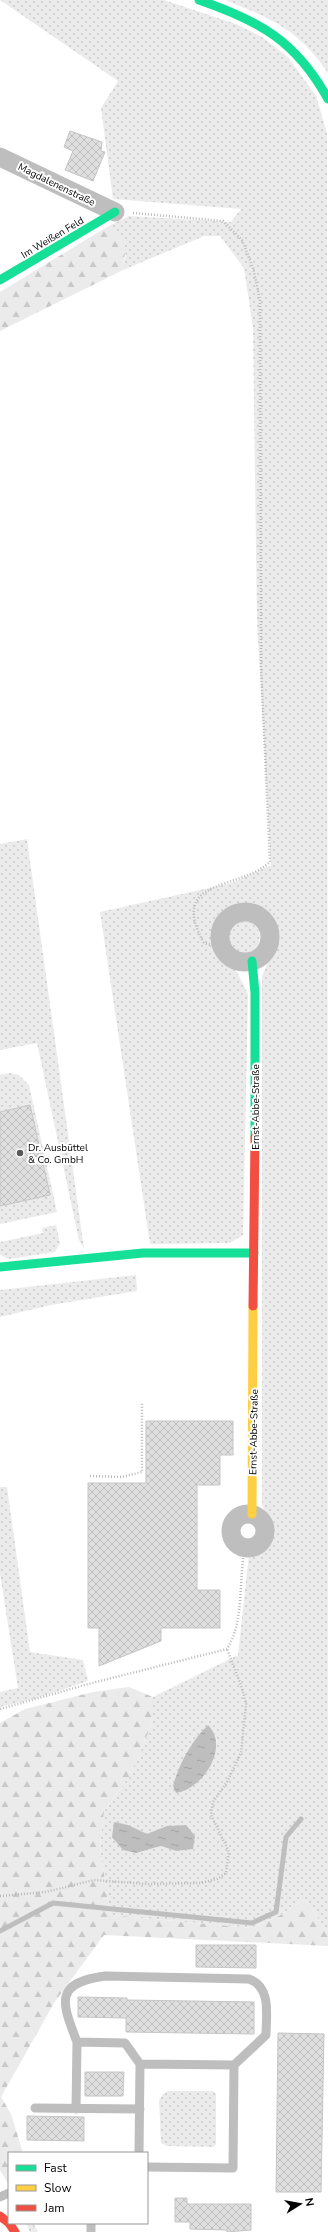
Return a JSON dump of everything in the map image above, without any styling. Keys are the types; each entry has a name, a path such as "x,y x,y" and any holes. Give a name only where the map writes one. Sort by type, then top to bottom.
{"main road":[{"path":"199,0 237,13 266,28 281,38 307,65 328,99"},
{"name":"Im Weißen Feld","path":"0,280 115,212"},
{"name":"Ernst-Abbe-Straße","path":"252,961 255,993 252,1514"},
{"path":"0,1267 143,1253 254,1253"},
{"path":"0,2216 8,2222"}],"street":[{"name":"Magdalenenstraße","path":"0,157 115,212"},
{"path":"237,913 251,913 263,920 269,933 267,947 264,953 252,961 245,962 232,958 222,948 220,934 226,921 237,913"},
{"name":"Ernst-Abbe-Straße","path":"245,1548 233,1540 231,1530 238,1517 252,1514"}],"lane":[{"path":"76,2108 77,2042 66,2015 64,2001 65,1996 73,1986 84,1979 105,1976 250,1979 260,1985 266,1997 266,2035 234,2065 140,2064"},
{"path":"77,2042 125,2043 140,2064 139,2152"},
{"path":"148,2167 233,2168 234,2065"},
{"path":"35,2108 140,2109"}],"path":[{"path":"115,212 223,221 242,240 253,268 260,300 261,666 270,862 262,870 207,889 197,900 195,916 198,932 204,943 222,948"},
{"path":"90,1476 122,1477 142,1472 142,1402"},
{"path":"0,1709 142,1669 227,1649 234,1637 238,1620 245,1548"},
{"path":"0,1896 46,1892 94,1880 147,1884 201,1883 217,1879 226,1873 229,1852 211,1815 213,1802 227,1782 241,1753 246,1704 227,1649"}],"green space":[{"path":"0,0 164,0 236,24 262,37 288,57 316,96 327,133 328,1933 305,1899 279,1916 251,1928 110,1915 100,1847 104,1811 131,1774 153,1721 153,1697 238,1655 249,1554 265,1549 270,1532 269,1521 262,1505 262,976 271,955 274,933 264,913 246,906 229,910 216,924 213,945 237,972 248,994 243,1235 230,1243 150,1244 100,912 232,883 271,865 257,621 253,328 244,268 220,236 204,236 121,271 126,255 107,227 129,216 231,222 241,209 113,199 101,108 118,81","holes":["217,1738 213,1760 201,1778","138,1831 176,1851 161,1846 136,1853"]},
{"path":"226,0 328,0 328,73 317,58 295,36 271,20"},
{"path":"107,227 114,230 123,239 125,251 121,271 0,331 0,292"},
{"path":"27,839 84,1249 79,1240 37,1043 0,1050 0,844"},
{"path":"241,921 247,921 256,925 260,937 256,949 247,953 241,953 232,949 228,940 228,934 232,925"},
{"path":"11,1073 19,1075 29,1085 57,1212 0,1224 0,1206 49,1195 30,1105 0,1112 0,1075"},
{"path":"56,1225 60,1243 55,1252 9,1259 0,1255 0,1242 43,1233 42,1228"},
{"path":"136,1275 137,1291 51,1305 0,1317 0,1290"},
{"path":"0,1487 7,1487 30,1652 83,1660 88,1681 37,1698 0,1707 0,1692 18,1688 0,1574"},
{"path":"129,1687 153,1697 153,1721 131,1774 104,1811 100,1847 110,1915 251,1928 279,1916 305,1899 328,1933 328,1946 104,1935 54,2003 1,2097 11,2114 23,2152 8,2152 8,2183 0,2170 0,1723 25,1709 93,1692"},
{"path":"168,2091 213,2091 216,2094 216,2144 213,2147 167,2146 161,2143 159,2100 163,2094"},
{"path":"26,2224 34,2224 38,2232 30,2232"}],"water":[{"path":"208,1725 214,1734 216,1744 215,1755 210,1766 204,1776 195,1784 186,1790 176,1793 173,1786 182,1761 191,1745"},
{"path":"114,1822 128,1825 147,1834 167,1826 186,1825 195,1836 193,1849 176,1851 161,1846 136,1853 123,1850 112,1837"}],"building":[{"path":"70,131 102,142 101,151 105,152 93,181 65,170 73,151 64,147"},
{"name":"Dr. Ausbüttel & Co. GmbH","path":"30,1105 50,1195 0,1206 0,1112"},
{"path":"146,1421 233,1421 233,1455 220,1455 220,1485 197,1485 197,1590 220,1590 220,1628 161,1628 161,1641 99,1666 99,1628 88,1628 88,1483 146,1483"},
{"path":"196,1945 256,1945 256,1968 196,1967"},
{"path":"78,1997 127,1998 127,2000 254,2002 254,2034 126,2032 126,2018 78,2017"},
{"path":"278,2033 324,2034 321,2192 276,2192"},
{"path":"85,2072 124,2072 123,2096 85,2096"},
{"path":"27,2116 84,2117 84,2141 27,2140"},
{"path":"175,2198 187,2198 187,2204 251,2204 251,2230 227,2232 227,2230 190,2229 190,2222 175,2222"}],"waterway":[{"path":"0,1931 53,1903 252,1923 276,1912 286,1837 301,1819"}],"traffic: fast":[{"path":"199,0 240,16 258,25 274,36 303,62 316,79 328,99"},
{"path":"0,280 115,212"},
{"path":"252,961 255,993 255,1137"},
{"path":"0,1267 143,1253 254,1253"}],"traffic: slow":[{"path":"252,1514 253,1306"}],"traffic: jam":[{"path":"253,1306 255,1137"},
{"path":"0,2216 8,2222"},
{"path":"10,2224 15,2232"}],"place":[{"name":"Dr. Ausbüttel & Co. GmbH","path":"20,1153"}]}
